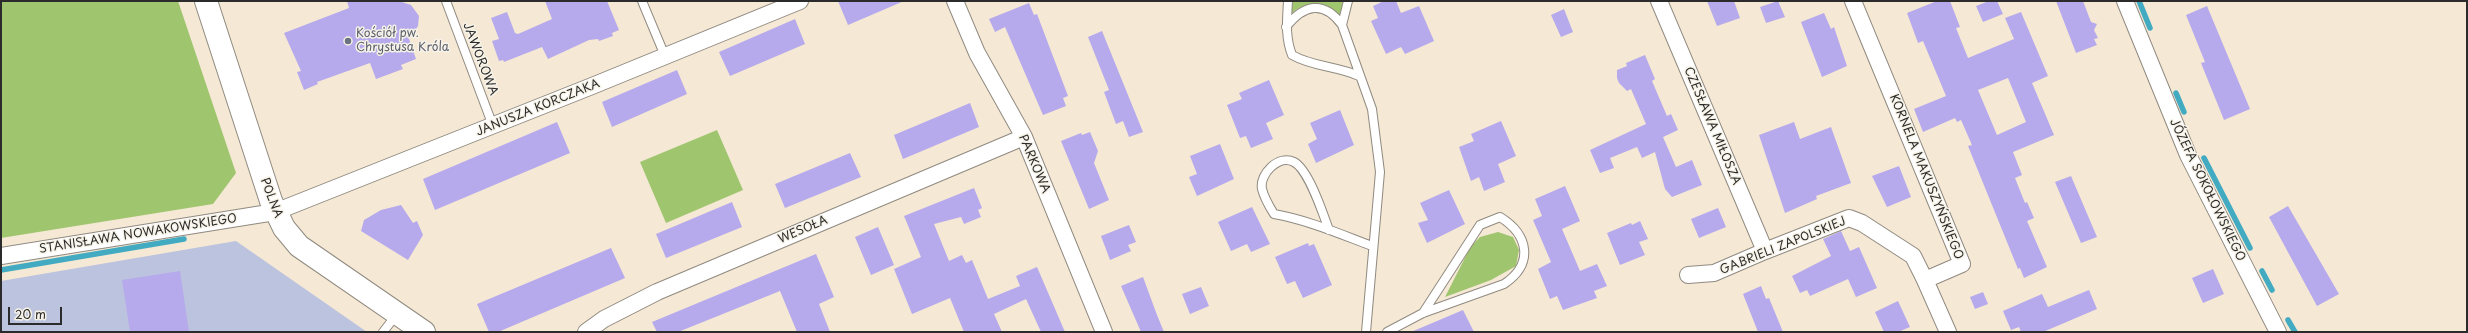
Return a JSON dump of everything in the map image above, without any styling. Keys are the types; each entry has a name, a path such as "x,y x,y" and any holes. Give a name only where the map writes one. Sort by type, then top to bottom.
{"street":[{"name":"POLNA","path":"206,1 275,212 288,234 305,251 424,332"},
{"name":"JANUSZA KORCZAKA","path":"275,212 493,126 800,1"},
{"name":"PARKOWA","path":"954,1 977,53 1024,137 1104,332"},
{"name":"CZESŁAWA MIŁOSZA","path":"1659,1 1764,250"},
{"name":"KORNELA MAKUSZYŃSKIEGO","path":"1853,1 1962,264 1925,280"},
{"name":"JÓZEFA SOKOŁOWSKIEGO","path":"2125,1 2188,155 2278,332"},
{"name":"WESOŁA","path":"586,332 604,319 657,292 1024,137"},
{"name":"STANISŁAWA NOWAKOWSKIEGO","path":"1,256 275,212"},
{"name":"GABRIELI ZAPOLSKIEJ","path":"1688,275 1714,273 1764,250 1849,218 1862,223 1913,256 1925,280"},
{"path":"1925,280 1948,332"}],"lane":[{"name":"JAWOROWA","path":"446,1 493,126"},
{"path":"642,1 665,56"},
{"path":"1288,1 1286,27 1288,44 1292,55 1312,64 1344,69 1359,76"},
{"path":"1342,25 1348,1"},
{"path":"1286,27 1299,14 1315,7 1327,9 1342,25 1372,109 1380,172 1372,246 1366,332"},
{"path":"1329,230 1306,175 1295,162 1286,160 1278,162 1266,172 1262,180 1262,189 1274,214 1295,218 1372,246"},
{"path":"1388,332 1423,313 1504,284 1514,277 1524,263 1525,249 1519,234 1511,224 1500,217 1480,225 1423,313"},
{"path":"383,332 398,314"}],"shaded area":[{"path":"236,241 367,332 1,332 1,281"}],"green space":[{"path":"1,1 178,1 236,173 213,204 1,238"},
{"path":"1290,1 1343,1 1340,16 1328,7 1315,4 1302,7 1290,15"},
{"path":"717,130 743,190 666,223 640,162"},
{"path":"1498,232 1513,237 1519,250 1516,266 1491,280 1445,297 1471,246 1480,237"}],"building":[{"name":"Kościół pw. Chrystusa Króla","path":"347,1 399,1 411,5 419,16 418,26 409,39 416,59 401,65 403,69 376,79 370,63 317,82 318,84 304,90 297,72 301,71 284,33 349,8"},
{"path":"545,1 607,1 619,30 612,33 613,36 599,41 598,39 589,40 548,59 542,47 504,62 503,60 499,61 492,41 499,39 491,18 507,12 515,33 518,34 552,19"},
{"path":"838,1 904,1 848,25"},
{"path":"1384,1 1396,1 1401,13 1419,6 1434,41 1405,54 1401,47 1386,54 1371,21 1378,18 1373,6"},
{"path":"1707,1 1734,1 1740,18 1717,26"},
{"path":"1778,1 1785,17 1766,23 1760,7"},
{"path":"1937,1 1950,1 1960,27 1956,28 1968,58 2014,39 2005,18 2021,12 2048,76 2032,83 2054,135 2013,152 2022,175 2015,178 2025,203 2027,202 2034,218 2027,221 2047,267 2024,278 2020,268 2018,269 1968,146 1972,145 1961,120 1957,122 1955,118 1923,132 1914,109 1946,96 1923,41 1918,43 1907,13","holes":["2008,78 2026,122 1997,135 1978,90"]},
{"path":"1989,1 1997,1 2003,14 1983,22 1976,6"},
{"path":"2056,1 2083,1 2091,22 2097,24 2094,30 2098,38 2094,39 2097,45 2076,53"},
{"path":"1029,3 1034,15 1037,14 1068,96 1063,98 1066,106 1043,115 1005,27 995,32 989,19"},
{"path":"2207,6 2250,109 2224,120 2201,63 2205,62 2186,15"},
{"path":"1564,9 1573,32 1561,37 1551,15"},
{"path":"1824,13 1831,29 1834,27 1847,66 1822,77 1801,22"},
{"path":"795,19 805,44 730,76 719,52"},
{"path":"1102,31 1143,132 1129,137 1123,121 1116,124 1104,92 1109,90 1088,37"},
{"path":"1645,55 1655,79 1652,81 1667,116 1671,114 1678,130 1663,137 1676,167 1692,160 1702,185 1672,197 1665,189 1655,152 1642,158 1637,147 1610,158 1614,168 1600,173 1590,150 1646,124 1631,89 1627,91 1619,83 1617,78 1617,70 1627,66 1626,63"},
{"path":"677,70 687,94 612,127 602,102"},
{"path":"1269,80 1284,115 1266,123 1273,139 1251,148 1246,136 1240,138 1227,105 1242,99 1239,93"},
{"path":"970,103 979,127 903,159 894,135"},
{"path":"1340,110 1354,145 1316,163 1308,144 1317,139 1310,123"},
{"path":"1501,121 1516,156 1498,164 1505,182 1484,191 1479,177 1471,181 1459,147 1474,141 1471,134"},
{"path":"557,122 570,153 435,210 423,179"},
{"path":"1794,122 1800,139 1831,127 1851,183 1816,196 1817,199 1785,213 1759,135"},
{"path":"1090,132 1098,151 1094,163 1109,200 1089,209 1061,141 1081,133 1082,135"},
{"path":"1220,144 1234,179 1197,196 1189,177 1197,174 1190,156"},
{"path":"850,153 861,177 785,208 775,184"},
{"path":"1899,166 1911,197 1887,207 1872,176"},
{"path":"2071,176 2097,237 2081,243 2055,182"},
{"path":"1565,186 1580,221 1562,229 1580,271 1597,264 1607,286 1594,291 1597,298 1563,310 1557,296 1550,299 1538,269 1551,262 1533,220 1542,216 1535,199"},
{"path":"974,188 982,208 978,210 981,217 964,224 961,217 934,224 949,261 962,255 966,263 972,260 988,299 1020,286 1016,276 1037,267 1065,332 1041,332 1026,299 994,314 1002,332 964,332 950,298 912,314 894,269 921,257 904,216"},
{"path":"1449,190 1465,224 1427,243 1418,223 1428,220 1420,203"},
{"path":"732,202 742,227 666,258 656,234"},
{"path":"401,205 413,223 417,221 423,235 408,260 361,231 364,220 381,210"},
{"path":"2288,206 2339,294 2317,306 2269,217"},
{"path":"1252,207 1270,244 1251,252 1247,244 1231,251 1218,222"},
{"path":"1718,208 1726,227 1699,238 1691,219"},
{"path":"1640,221 1648,239 1639,242 1645,255 1620,265 1607,233"},
{"path":"1129,225 1136,242 1128,245 1131,251 1110,260 1101,236"},
{"path":"878,227 894,265 871,275 855,237"},
{"path":"1841,231 1850,251 1859,247 1877,288 1856,297 1848,279 1810,296 1807,290 1800,293 1792,276 1831,256 1823,239"},
{"path":"1308,243 1309,246 1314,244 1332,285 1303,298 1295,281 1287,284 1275,257"},
{"path":"611,248 625,278 498,332 489,332 477,304"},
{"path":"816,254 834,297 819,304 830,332 797,332 780,291 678,332 657,332 652,322"},
{"path":"2213,269 2224,294 2203,303 2192,278"},
{"path":"180,271 189,332 130,332 122,280"},
{"path":"1143,277 1164,332 1141,332 1121,286"},
{"path":"1761,286 1766,299 1769,298 1783,332 1758,332 1743,294"},
{"path":"1201,287 1209,306 1190,314 1182,294"},
{"path":"2089,290 2097,309 2043,332 2021,332 2019,327 2011,330 2003,311 2042,294 2048,307"},
{"path":"1983,292 1988,304 1975,309 1970,297"},
{"path":"1898,301 1910,327 1898,332 1884,332 1875,312"},
{"path":"1463,310 1474,332 1411,332"}],"waterway":[{"path":"2139,1 2150,28"},
{"path":"2176,93 2184,112"},
{"path":"2204,158 2250,248"},
{"path":"1,270 184,239"},
{"path":"2262,271 2272,290"},
{"path":"2288,320 2295,332"}],"place":[{"name":"Kościół pw. Chrystusa Króla","path":"348,41"}]}
